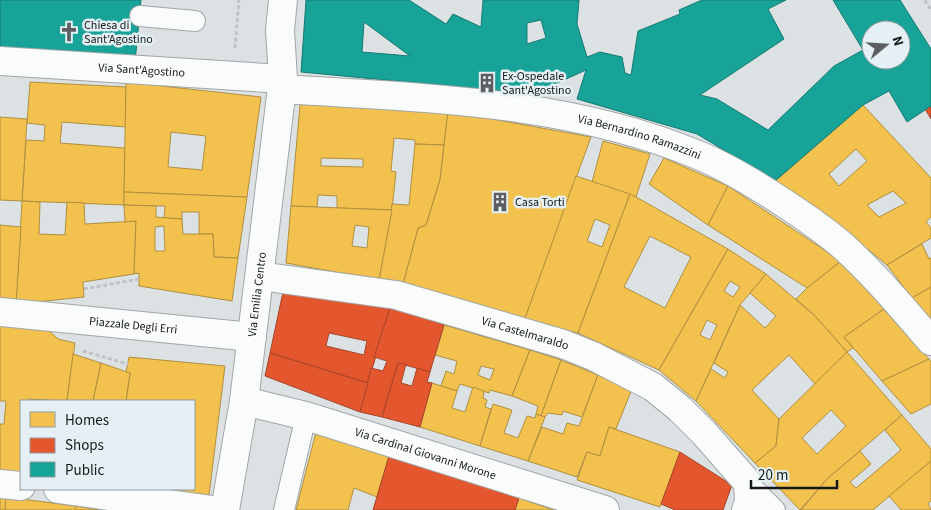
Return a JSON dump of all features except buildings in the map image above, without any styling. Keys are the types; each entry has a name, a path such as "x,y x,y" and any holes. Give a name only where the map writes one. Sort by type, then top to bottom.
{"street":[{"name":"Via Emilia Centro","path":"225,510 244,401 283,84 280,30 283,0"},
{"path":"140,16 195,21"},
{"name":"Via Sant'Agostino","path":"0,62 232,76 283,84"},
{"name":"Via Bernardino Ramazzini","path":"283,84 464,101 529,110 623,129 698,155 761,187 808,219 842,246 871,272 931,342"},
{"name":"Via Castelmaraldo","path":"260,276 396,295 563,344 593,356 653,387 680,409 704,432 748,483 775,510"},
{"name":"Piazzale Degli Erri","path":"7,313 252,337"},
{"name":"Via Cardinal Giovanni Morone","path":"244,401 306,416 605,510"},
{"path":"284,510 306,416"},
{"path":"746,510 749,502 748,483"},
{"path":"0,484 20,486"},
{"path":"65,490 213,510"}],"path":[{"path":"232,76 239,0"},
{"path":"925,0 931,10"},
{"path":"84,289 139,279"},
{"path":"74,348 128,364"}],"place":[{"name":"Chiesa di Sant’Agostino","path":"69,32"},
{"name":"Ex-Ospedale Sant'Agostino","path":"487,83"},
{"name":"Casa Torti","path":"500,202"}]}
